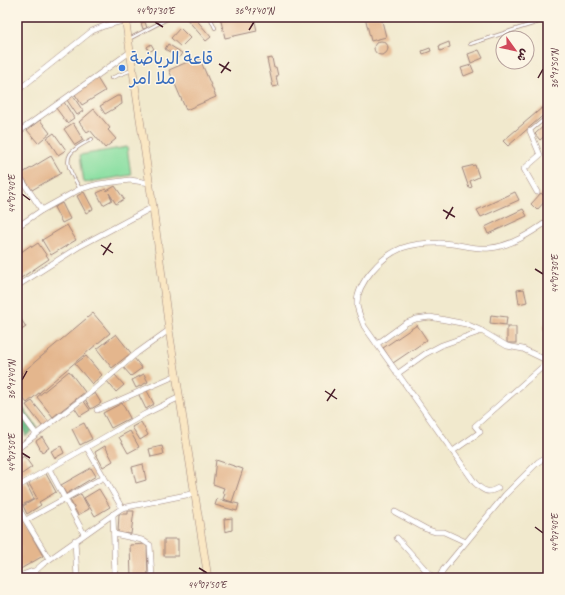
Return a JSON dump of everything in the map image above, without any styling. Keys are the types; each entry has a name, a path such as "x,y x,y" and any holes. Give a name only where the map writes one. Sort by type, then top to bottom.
{"street":[{"path":"17,91 92,31 104,26 126,21 150,184 169,330 196,493 208,578"},
{"path":"17,133 130,52"},
{"path":"530,131 540,155 524,169 537,192"},
{"path":"17,173 42,210"},
{"path":"18,225 80,189 99,184 130,180 150,184"},
{"path":"17,286 80,246 153,207"},
{"path":"498,488 488,492 481,489 397,374 364,326 357,306 358,294 363,282 379,263 401,248 418,244 440,243 467,247 490,248 516,240 533,232 548,221"},
{"path":"377,344 406,323 423,317 430,317 466,324 482,331 507,346 523,349 548,361 475,426 480,432 453,451"},
{"path":"17,449 86,396 137,353 169,330"},
{"path":"397,374 425,354 442,345 482,331"},
{"path":"97,410 177,375"},
{"path":"17,487 145,414 180,397"},
{"path":"17,408 36,434"},
{"path":"87,448 122,508"},
{"path":"439,578 443,570 504,495 538,462 548,456"},
{"path":"49,469 84,534"},
{"path":"26,520 65,497 104,477"},
{"path":"27,578 49,559 122,508 196,493"},
{"path":"17,506 49,559"},
{"path":"394,512 426,529 435,532 444,532 466,542"},
{"path":"113,514 115,578"},
{"path":"114,534 142,540 150,545 152,578"},
{"path":"397,538 433,578"},
{"path":"75,540 77,578"},
{"path":"17,577 36,570"},
{"path":"32,578 36,570"}],"lane":[{"path":"126,21 146,17"},
{"path":"128,39 170,17"},
{"path":"210,17 215,28"},
{"path":"470,44 548,19"},
{"path":"111,78 133,70"},
{"path":"530,131 548,116"},
{"path":"80,189 69,169 68,160 71,152 92,139"}],"green space":[{"path":"127,147 131,175 84,183 80,155"},
{"path":"17,400 37,427 26,436 22,427 17,430"}],"building":[{"path":"185,17 194,17 211,37 206,41"},
{"path":"220,17 254,17 257,31 225,38"},
{"path":"365,17 381,17 386,37 371,41"},
{"path":"145,22 147,28 143,29 141,23"},
{"path":"180,28 190,38 181,47 171,38"},
{"path":"378,41 384,41 388,45 388,51 384,55 378,55 374,51 374,45"},
{"path":"449,42 450,47 440,51 439,46"},
{"path":"151,44 154,49 149,52 147,47"},
{"path":"168,44 182,53 179,58 165,49"},
{"path":"430,48 431,51 423,54 422,51"},
{"path":"479,50 483,58 471,63 468,54"},
{"path":"199,57 216,97 186,110 169,70"},
{"path":"272,58 274,68 276,67 278,76 276,76 278,86 273,87 267,59"},
{"path":"471,65 474,72 464,76 461,68"},
{"path":"97,78 105,91 82,105 74,93"},
{"path":"73,96 83,111 77,115 67,100"},
{"path":"117,96 121,96 122,104 105,114 100,106"},
{"path":"64,102 74,118 67,123 56,108"},
{"path":"543,107 547,112 508,146 503,141"},
{"path":"94,109 110,128 108,130 116,139 105,148 90,130 87,132 79,122"},
{"path":"40,120 50,133 38,143 27,130"},
{"path":"548,122 548,133 540,140 535,134"},
{"path":"73,123 83,140 75,145 64,129"},
{"path":"54,133 66,150 58,155 47,138"},
{"path":"51,156 61,173 32,190 21,174"},
{"path":"475,165 479,177 470,181 472,187 469,188 462,168"},
{"path":"115,186 124,199 116,204 109,193 112,200 103,205 97,193 106,189 107,191"},
{"path":"84,192 93,209 86,213 77,196"},
{"path":"515,192 519,200 481,217 477,210"},
{"path":"541,193 547,199 537,210 531,204"},
{"path":"62,203 70,219 62,223 54,207"},
{"path":"523,209 527,216 488,234 485,227"},
{"path":"67,225 76,240 51,255 42,240"},
{"path":"38,243 49,259 18,280 17,255 31,245 32,247"},
{"path":"524,289 527,302 519,304 517,290"},
{"path":"17,313 26,327 17,333"},
{"path":"93,313 110,333 27,403 17,391 17,377"},
{"path":"491,315 507,317 506,325 490,323"},
{"path":"417,325 427,340 393,363 383,348"},
{"path":"546,325 549,328 546,331 543,328"},
{"path":"507,327 516,327 516,343 507,343"},
{"path":"116,334 131,353 112,368 97,349"},
{"path":"86,356 102,375 92,384 75,364"},
{"path":"134,358 142,368 131,376 123,367"},
{"path":"69,371 85,392 53,417 37,397"},
{"path":"144,374 148,382 136,388 132,380"},
{"path":"115,375 124,385 116,392 107,381"},
{"path":"146,389 154,404 146,409 138,393"},
{"path":"95,393 101,403 91,409 85,399"},
{"path":"83,400 90,410 80,416 74,407"},
{"path":"32,401 49,422 43,427 26,405"},
{"path":"122,403 130,418 111,428 103,413"},
{"path":"141,422 148,435 140,440 132,427"},
{"path":"84,423 92,439 80,445 72,429"},
{"path":"130,431 139,447 128,453 119,437"},
{"path":"42,437 49,448 42,452 36,441"},
{"path":"61,446 64,453 55,458 51,451"},
{"path":"105,446 113,461 103,467 95,452"},
{"path":"162,446 164,454 151,457 149,449"},
{"path":"24,456 32,467 19,476 17,473 17,461"},
{"path":"216,460 243,469 232,502 223,499 225,494 222,493 224,488 213,484"},
{"path":"143,464 146,480 136,483 132,467"},
{"path":"91,468 96,476 66,494 61,485"},
{"path":"45,472 56,492 39,502 41,505 27,514 23,506 37,498 28,482"},
{"path":"26,483 34,499 20,506 17,501 17,488"},
{"path":"99,489 110,507 95,516 84,498"},
{"path":"81,494 89,509 78,515 70,500"},
{"path":"217,499 239,504 237,511 215,505"},
{"path":"17,510 43,556 17,571"},
{"path":"128,511 134,511 131,534 118,533 119,514 128,514"},
{"path":"232,518 232,530 225,532 224,519"},
{"path":"164,539 178,539 178,556 164,556"},
{"path":"147,544 148,578 131,578 130,545"}],"place":[{"name":"قاعة الرياضة ملا امر","path":"122,68"}]}
